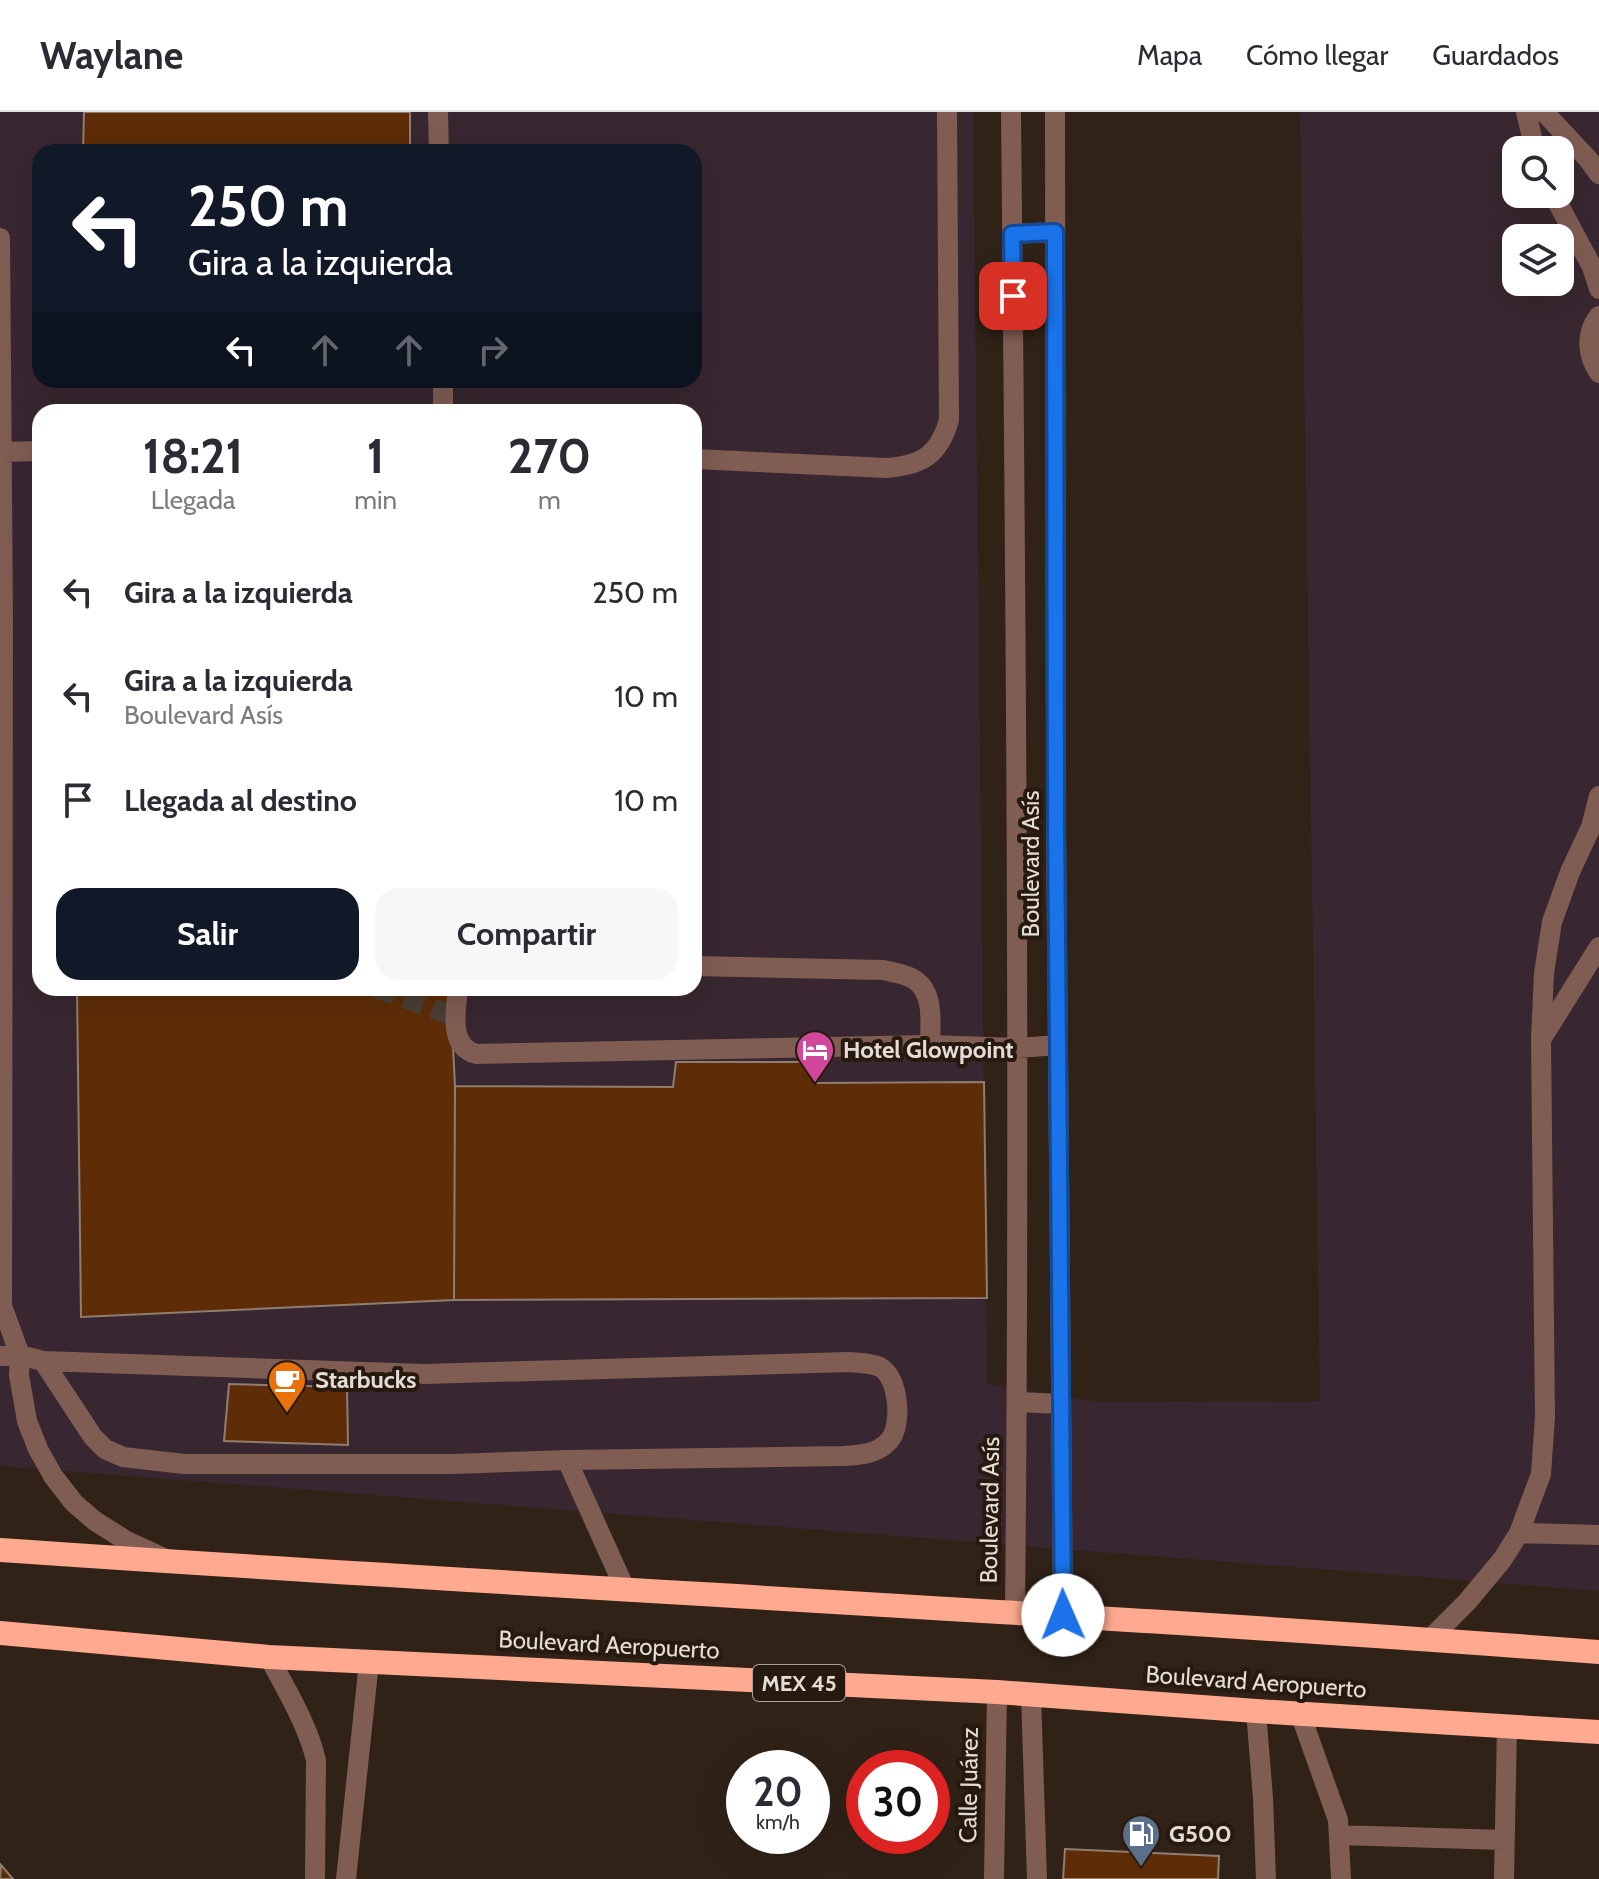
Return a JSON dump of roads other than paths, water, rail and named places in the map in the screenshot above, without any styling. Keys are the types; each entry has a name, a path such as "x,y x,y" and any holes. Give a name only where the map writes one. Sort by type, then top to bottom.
{"highway":[{"path":"0,1550 626,1591 1063,1615 1599,1652"},
{"name":"Boulevard Aeropuerto","path":"0,1633 269,1657 997,1692 1599,1732"}],"street":[{"path":"438,112 439,144"},
{"path":"702,459 887,468 908,466 937,448 945,436 949,420 947,112"},
{"name":"Boulevard Asís","path":"1011,112 1018,1048 1015,1613"},
{"name":"Boulevard Asís","path":"1055,112 1063,1615"},
{"path":"1526,112 1532,136"},
{"path":"1544,112 1599,174"},
{"path":"1560,208 1592,267 1599,289"},
{"path":"1012,234 1055,232"},
{"path":"0,238 3,621 1,1309 10,1356 19,1375 27,1421 53,1476 74,1503 95,1521 125,1540 173,1562"},
{"path":"1599,316 1589,335 1589,350 1599,373"},
{"path":"1,452 32,451"},
{"path":"1430,1639 1467,1602 1502,1560 1519,1533 1541,1474 1545,1417 1541,1039 1544,973 1552,922 1591,827 1599,796"},
{"path":"1541,1039 1599,947"},
{"path":"702,966 884,970 905,975 924,990 929,1003 930,1045"},
{"path":"458,996 458,1040 468,1052 476,1054 1058,1045"},
{"path":"10,1356 43,1361 424,1374 849,1362 883,1368 891,1377 895,1390 896,1430 891,1440 866,1455 452,1464 200,1464 123,1457 105,1449 93,1437 43,1361"},
{"path":"1018,1402 1061,1404"},
{"path":"567,1460 626,1591"},
{"path":"1519,1533 1599,1535"},
{"path":"269,1657 303,1722 316,1760 315,1879"},
{"path":"346,1879 369,1662"},
{"name":"Calle Juárez","path":"994,1879 997,1692"},
{"path":"1031,1695 1037,1879"},
{"path":"1256,1711 1266,1879"},
{"path":"1300,1713 1338,1820 1341,1879"},
{"path":"1504,1879 1507,1726"},
{"path":"1339,1835 1504,1840"}],"tunnel":[{"path":"398,996 451,1015"}],"place":[{"name":"Hotel Glowpoint","path":"815,1084"},
{"name":"Starbucks","path":"287,1414"},
{"name":"G500","path":"1141,1868"}]}
